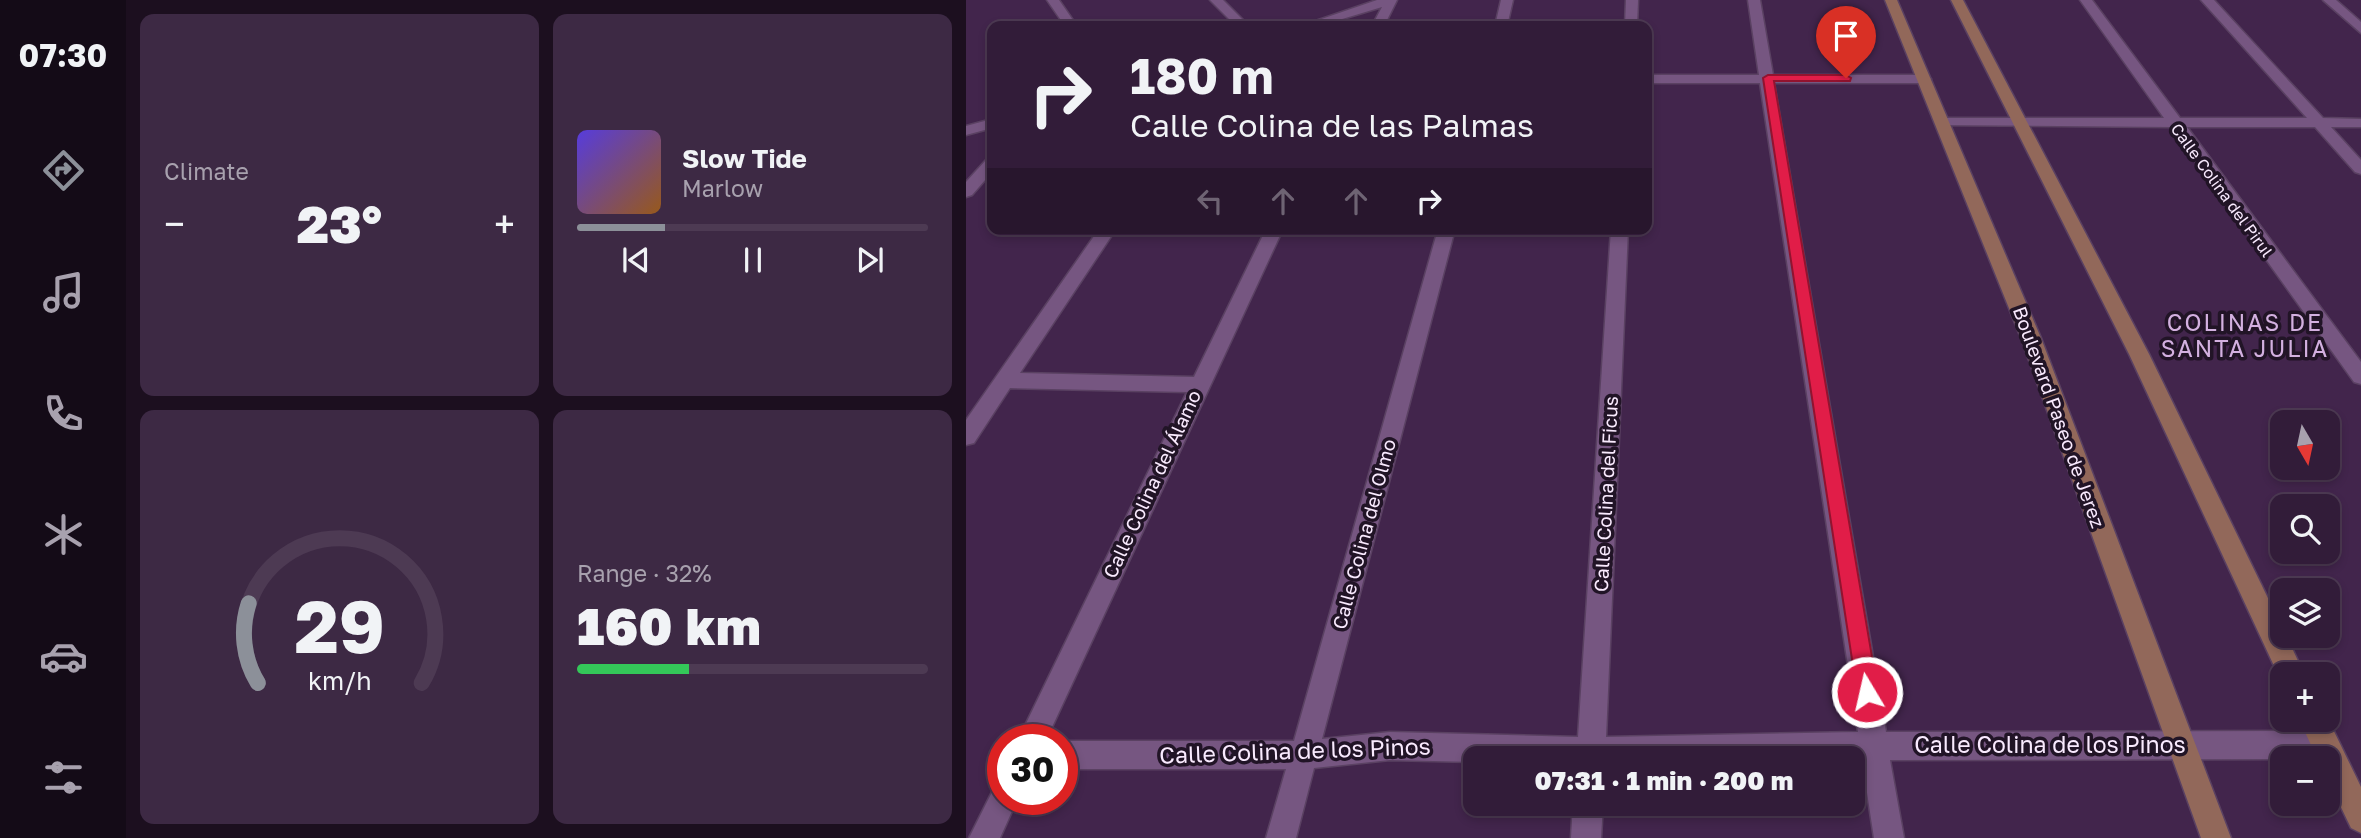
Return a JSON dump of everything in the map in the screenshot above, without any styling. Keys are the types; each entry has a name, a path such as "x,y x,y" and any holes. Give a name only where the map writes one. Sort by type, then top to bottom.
{"main road":[{"name":"Boulevard Paseo de Jerez","path":"1891,0 2031,338 2216,838"},
{"path":"1957,0 2139,354 2285,662"},
{"path":"2319,732 2361,818"}],"street":[{"path":"1053,0 1068,21"},
{"path":"1216,0 1238,21"},
{"path":"1323,21 1391,0"},
{"path":"1380,21 1391,0"},
{"path":"1502,21 1507,0"},
{"path":"1631,21 1632,0"},
{"path":"1754,0 1889,838"},
{"name":"Calle Colina del Pirul","path":"2085,0 2361,377"},
{"path":"2207,0 2361,169"},
{"path":"2329,0 2361,29"},
{"path":"1652,79 1924,79"},
{"path":"1942,122 2361,123"},
{"path":"966,131 987,125"},
{"path":"966,192 987,169"},
{"path":"966,437 1104,235"},
{"name":"Calle Colina del Álamo","path":"1040,724 1272,235"},
{"name":"Calle Colina del Olmo","path":"1281,838 1445,235"},
{"name":"Calle Colina del Ficus","path":"1591,746 1620,235"},
{"path":"1004,380 1198,386"},
{"name":"Calle Colina de los Pinos","path":"1865,746 2325,745"},
{"name":"Calle Colina de los Pinos","path":"1078,755 1304,755 1390,746 1463,749"},
{"path":"984,838 996,815"},
{"path":"1586,838 1587,816"}],"district":[{"name":"COLINAS DE SANTA JULIA","path":"2245,336"}],"route":[{"path":"1846,78 1768,78 1867,692"}]}
